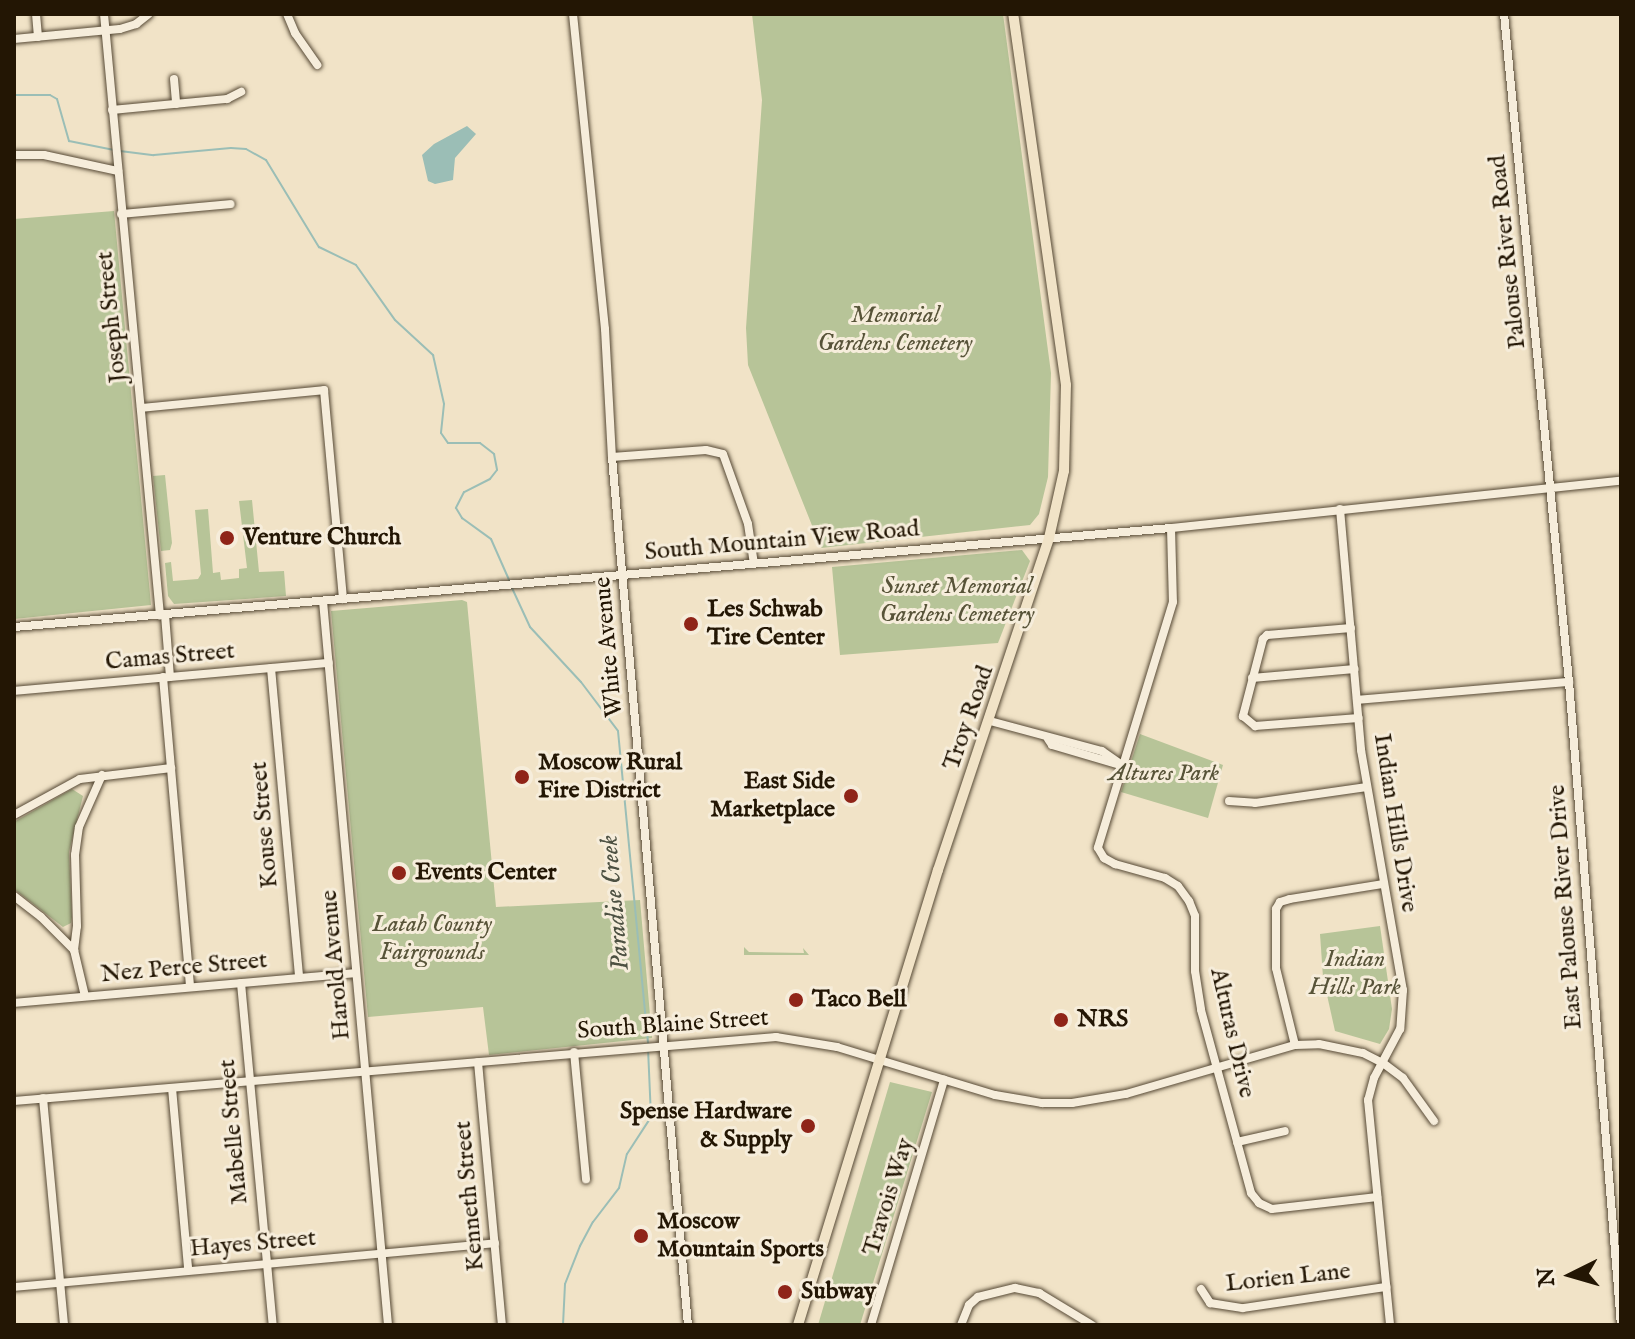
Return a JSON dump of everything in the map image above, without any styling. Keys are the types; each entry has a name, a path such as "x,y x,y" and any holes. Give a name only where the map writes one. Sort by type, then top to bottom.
{"main road":[{"name":"Troy Road","path":"798,1325 938,870 1049,538 1064,471 1066,385 1013,14"}],"street":[{"path":"36,14 38,37"},
{"name":"Joseph Street","path":"104,14 162,615 171,768 190,987"},
{"path":"14,39 106,30 136,24 149,14"},
{"path":"287,14 295,33 317,65"},
{"name":"White Avenue","path":"573,14 605,329 612,457 688,1325"},
{"name":"Palouse River Road","path":"1504,14 1552,487"},
{"path":"174,79 176,104"},
{"path":"112,110 227,99 241,92"},
{"path":"14,155 44,155 118,171"},
{"path":"121,214 231,204"},
{"path":"141,408 324,390 343,599"},
{"path":"612,457 712,450 723,454 741,498 754,564"},
{"name":"South Mountain View Road","path":"14,627 1171,528 1621,481"},
{"name":"East Palouse River Drive","path":"1552,487 1621,1325"},
{"name":"Indian Hills Drive","path":"1340,509 1367,787 1403,990 1400,1029 1368,1100 1390,1325"},
{"name":"Alturas Drive","path":"1171,528 1173,602 1098,848 1104,858 1115,864 1165,878 1189,901 1195,916 1197,987 1251,1193 1259,1203 1272,1209 1377,1197"},
{"name":"Harold Avenue","path":"323,601 388,1325"},
{"path":"1351,628 1267,635 1243,716 1255,726 1359,718"},
{"name":"Camas Street","path":"14,691 329,663"},
{"name":"Kouse Street","path":"271,668 299,978"},
{"path":"1252,678 1355,669"},
{"path":"1357,700 1569,682"},
{"path":"990,721 1048,739 1052,745 1122,765"},
{"path":"14,815 61,787 102,775 171,768"},
{"path":"85,996 74,950 77,926 75,855 84,811 102,775"},
{"path":"1229,801 1255,803 1367,787"},
{"path":"1295,1045 1276,968 1276,909 1280,902 1290,899 1383,884"},
{"path":"14,896 41,917 74,950"},
{"name":"Nez Perce Street","path":"14,1003 356,973"},
{"name":"Mabelle Street","path":"241,983 273,1325"},
{"name":"South Blaine Street","path":"14,1101 661,1044 776,1037 821,1043 995,1095 1042,1103 1072,1103 1126,1094 1295,1045 1342,1047 1383,1063 1403,1078 1434,1121"},
{"path":"574,1052 586,1179"},
{"name":"Kenneth Street","path":"478,1062 502,1325"},
{"name":"Travois Way","path":"871,1325 944,1080"},
{"path":"172,1088 188,1269"},
{"path":"43,1098 64,1325"},
{"path":"1237,1142 1285,1131"},
{"name":"Hayes Street","path":"14,1287 495,1243"},
{"name":"Lorien Lane","path":"1201,1289 1210,1303 1243,1308 1386,1287"},
{"path":"961,1325 969,1305 978,1297 1015,1288 1039,1293 1092,1325"}],"green space":[{"name":"Memorial Gardens Cemetery","path":"752,14 1003,14 1051,373 1048,477 1039,514 1030,525 821,548 748,365 746,328 762,100"},
{"path":"114,211 151,605 14,619 14,219"},
{"path":"165,475 172,543 170,550 161,551 153,476"},
{"path":"252,500 259,572 284,571 286,596 174,604 168,596 165,563 171,562 173,581 198,579 201,574 195,510 208,509 213,573 220,572 221,580 239,578 239,569 247,568 239,501"},
{"name":"Sunset Memorial Gardens Cemetery","path":"1022,550 1030,561 998,643 840,655 832,567"},
{"name":"Latah County Fairgrounds","path":"467,602 496,907 640,900 652,1038 489,1055 483,1007 368,1017 331,611"},
{"name":"Altures Park","path":"1140,734 1223,765 1208,818 1121,792"},
{"path":"72,789 83,796 69,852 72,917 71,923 63,927 14,889 14,822"},
{"name":"Indian Hills Park","path":"1380,926 1392,1009 1389,1029 1380,1044 1335,1031 1323,977 1320,934"},
{"path":"744,947 749,952 804,953 803,948 809,955 744,955"},
{"path":"890,1082 932,1092 860,1325 818,1325"}],"water":[{"path":"467,126 476,134 455,158 453,180 435,184 428,181 422,155 434,144"}],"waterway":[{"name":"Paradise Creek","path":"14,95 50,95 57,99 69,141 114,150"},
{"name":"Paradise Creek","path":"120,151 154,155 231,148 246,149 266,160 319,247 356,265 395,320 433,355 444,404 441,433 448,443 480,443 494,454 497,470 490,479 464,492 456,508 462,518 491,539 510,582"},
{"name":"Paradise Creek","path":"512,588 530,627 581,682 618,731 648,1043"},
{"name":"Paradise Creek","path":"563,1325 565,1284 580,1246 593,1222 619,1188 627,1154 651,1117 648,1049"}],"place":[{"name":"Venture Church","path":"227,538"},
{"name":"Les Schwab Tire Center","path":"691,624"},
{"name":"Moscow Rural Fire District","path":"522,777"},
{"name":"East Side Marketplace","path":"851,796"},
{"name":"Events Center","path":"399,873"},
{"name":"Taco Bell","path":"796,1000"},
{"name":"NRS","path":"1061,1020"},
{"name":"Spense Hardware & Supply","path":"808,1126"},
{"name":"Moscow Mountain Sports","path":"641,1236"},
{"name":"Subway","path":"785,1292"}]}
